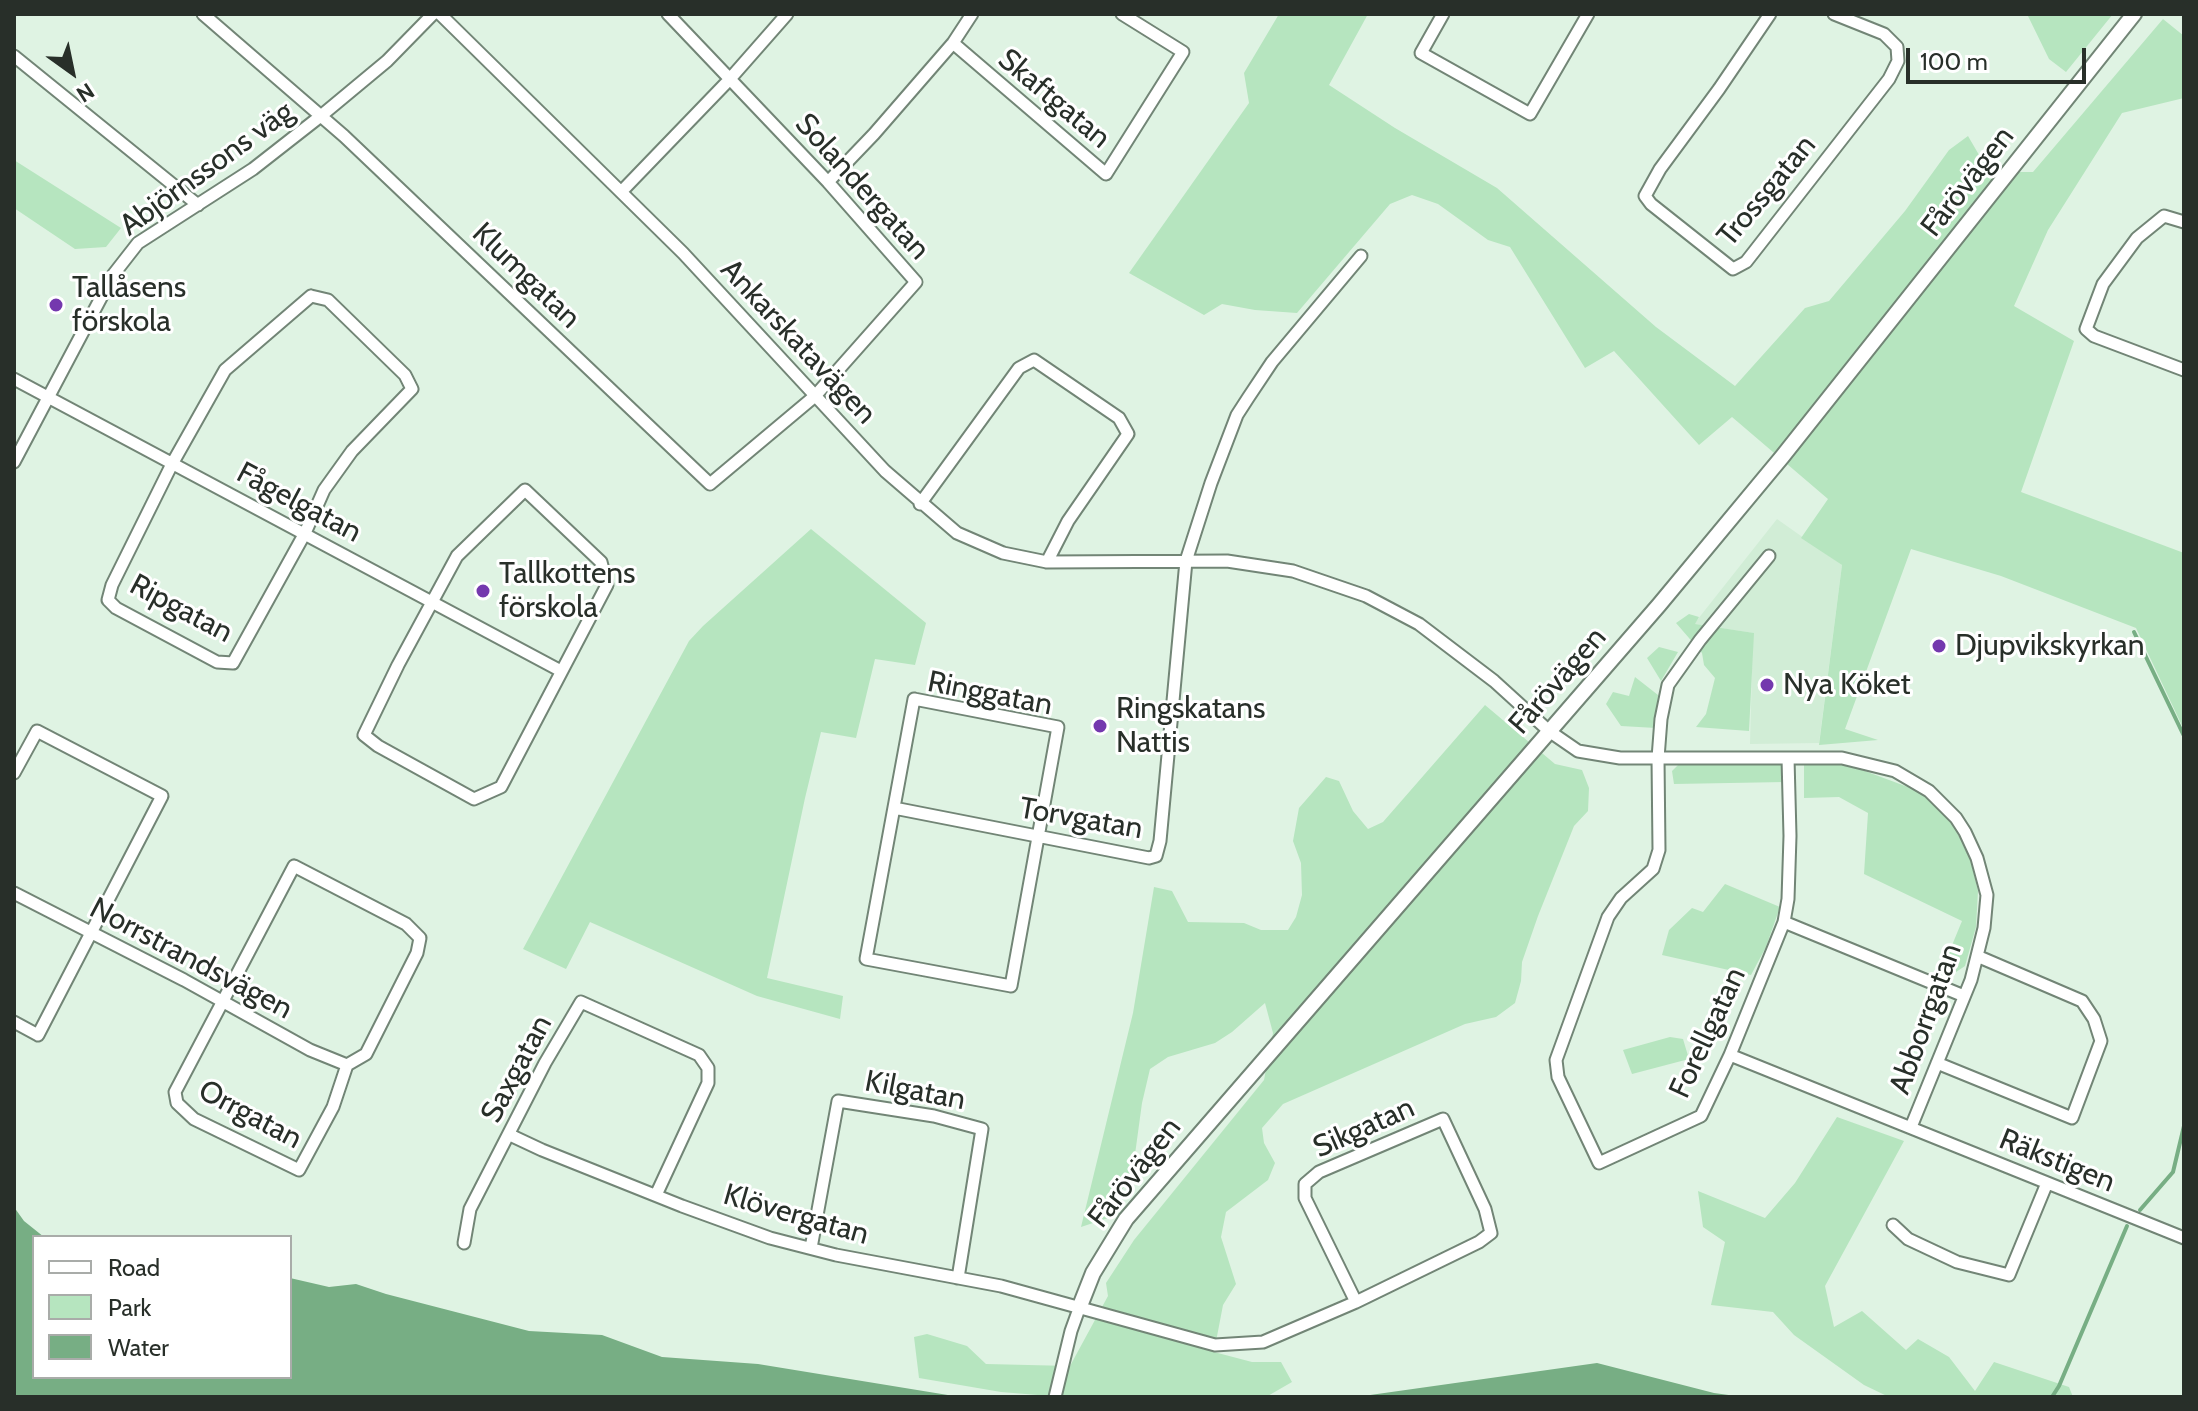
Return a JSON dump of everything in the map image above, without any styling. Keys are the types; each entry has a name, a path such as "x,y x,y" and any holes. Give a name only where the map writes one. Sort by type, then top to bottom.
{"street":[{"name":"Klumgatan","path":"203,14 322,115 710,484 815,396"},
{"name":"Abjörnssons väg","path":"14,462 113,275 138,243 253,169 387,61 433,14"},
{"name":"Ankarskatavägen","path":"440,14 683,253 885,471 957,533 1003,553 1047,562 1227,561 1293,571 1366,596 1419,624 1494,681 1549,731"},
{"name":"Solandergatan","path":"668,14 828,182 916,282 815,396"},
{"path":"621,192 729,80 787,14"},
{"path":"828,182 953,43 972,14"},
{"name":"Skaftgatan","path":"953,43 1106,174 1183,52 1122,14"},
{"path":"1443,14 1421,53 1530,114 1588,14"},
{"name":"Trossgatan","path":"1770,14 1660,169 1645,196 1733,269 1746,262 1889,79 1898,61 1897,47 1884,34 1834,14"},
{"name":"Fårövägen","path":"1055,1397 1071,1331 1093,1273 1126,1219 1659,605 1782,457 2134,14"},
{"path":"14,56 198,205"},
{"path":"2184,222 2164,216 2137,238 2103,284 2086,329 2094,336 2184,370"},
{"path":"1186,561 1237,415 1272,362 1361,256"},
{"path":"172,464 225,370 311,296 328,300 405,375 412,389 352,451 324,490 305,533"},
{"path":"920,504 1019,368 1034,360 1119,418 1128,434 1068,521 1047,562"},
{"name":"Fågelgatan","path":"14,379 561,671"},
{"name":"Ripgatan","path":"172,464 112,585 108,600 116,608 217,662 233,663 305,533"},
{"path":"525,490 601,562 607,585 501,787 474,799 378,746 364,735 432,601 457,556 525,490"},
{"path":"1658,758 1668,685 1700,640 1769,556"},
{"name":"Torvgatan","path":"894,808 1149,858 1156,856 1162,826 1186,561"},
{"name":"Ringgatan","path":"894,808 914,699 1058,727 1040,836"},
{"path":"14,773 37,731 162,796 38,1035 14,1022"},
{"name":"Abborrgatan","path":"1549,731 1578,751 1620,758 1842,758 1895,771 1929,791 1956,818 1977,858 1987,895 1984,928 1964,996 1911,1127"},
{"name":"Forellgatan","path":"1658,758 1659,850 1653,869 1621,898 1608,917 1556,1060 1558,1077 1599,1163 1701,1116 1730,1055 1784,922 1788,884 1788,758"},
{"path":"894,808 866,959 1011,986 1040,836"},
{"path":"223,1002 294,866 406,924 420,938 417,953 366,1054 347,1065"},
{"name":"Norrstrandsvägen","path":"14,893 310,1050 347,1065"},
{"path":"1784,922 1964,996"},
{"path":"1937,1063 2072,1118 2101,1041 2094,1019 2082,1001 1977,956"},
{"name":"Orrgatan","path":"223,1002 175,1092 177,1103 194,1119 299,1170 333,1107 347,1065"},
{"name":"Saxgatan","path":"464,1243 470,1209 545,1063 581,1002 699,1055 708,1068 708,1083 656,1195"},
{"name":"Räkstigen","path":"1730,1055 2184,1238"},
{"name":"Kilgatan","path":"811,1248 838,1101 934,1116 982,1129 958,1278"},
{"name":"Sikgatan","path":"1080,1306 1215,1345 1263,1342 1356,1302 1479,1242 1491,1233 1485,1209 1443,1119 1319,1172 1305,1184 1305,1198 1356,1302"},
{"name":"Klövergatan","path":"510,1135 770,1238 1001,1286 1080,1306"},
{"path":"1893,1225 1908,1239 1957,1262 2009,1275 2047,1183"}],"shaded area":[{"path":"1777,519 1842,565 1819,743 1750,744 1753,633 1694,624"}],"green space":[{"path":"1279,14 1368,14 1329,85 1497,188 1656,327 1735,386 1805,308 1829,301 1905,211 1949,150 1968,136 1989,172 2033,172 2163,19 2184,36 2184,98 2122,113 2048,230 2014,306 2074,341 2021,492 2184,553 2184,730 2136,628 2001,576 1911,549 1845,729 1878,740 1819,745 1842,565 1801,538 1828,499 1732,417 1699,445 1614,351 1585,368 1510,247 1488,240 1438,204 1412,195 1390,204 1297,313 1222,304 1204,315 1129,273 1249,103 1244,73"},
{"path":"2027,14 2113,14 2066,72 2049,59"},
{"path":"14,160 121,228 106,247 75,249 14,208"},
{"path":"811,529 926,623 915,665 875,659 856,738 821,732 805,798 767,978 843,996 840,1019 757,996 590,922 566,969 523,949 689,641"},
{"path":"1689,614 1699,617 1695,624 1754,633 1749,731 1696,727 1706,714 1715,678 1704,665 1702,653 1676,623"},
{"path":"1659,647 1678,652 1661,681 1647,658"},
{"path":"1635,677 1658,695 1656,728 1621,726 1606,704 1613,692 1629,696"},
{"path":"1485,705 1555,764 1582,770 1589,788 1588,811 1574,826 1538,916 1522,962 1515,1003 1496,1017 1465,1024 1283,1104 1262,1128 1264,1143 1275,1163 1268,1180 1226,1212 1221,1237 1236,1284 1223,1305 1214,1352 1252,1362 1281,1362 1292,1382 1266,1397 1062,1397 1001,1392 919,1378 914,1337 927,1334 967,1346 986,1364 1070,1366 1108,1296 1106,1283 1134,1240 1264,1080 1273,1033 1265,1003 1215,1043 1168,1057 1150,1069 1133,1169 1108,1218 1081,1227 1133,1013 1154,887 1172,891 1188,922 1244,923 1261,930 1288,930 1296,917 1302,895 1301,863 1293,841 1299,808 1326,777 1339,781 1353,811 1368,829 1383,822"},
{"path":"1682,761 1781,761 1785,768 1785,782 1674,784 1672,771"},
{"path":"1838,761 1924,793 1953,824 1971,862 1978,891 1976,927 1965,966 1956,972 1943,967 1962,921 1864,874 1868,813 1839,797 1804,798 1804,763"},
{"path":"1725,884 1780,907 1766,947 1751,975 1662,955 1669,930 1692,908 1703,912"},
{"path":"1670,1037 1683,1039 1689,1059 1632,1074 1623,1050"},
{"path":"1837,1117 1904,1141 1825,1286 1834,1327 1862,1311 1906,1350 1918,1339 1949,1357 1975,1391 1994,1362 2069,1387 2073,1397 1889,1397 1864,1385 1794,1335 1773,1312 1711,1305 1725,1242 1703,1227 1698,1191 1765,1218 1795,1183"}],"water":[{"path":"14,1207 24,1221 42,1235 32,1235 32,1379 292,1379 292,1278 329,1287 356,1284 529,1331 602,1335 662,1357 758,1364 960,1397 14,1397"},
{"path":"1597,1363 1714,1393 1743,1397 1356,1397"}],"waterway":[{"path":"2134,632 2184,736"},
{"path":"2140,1210 2173,1172 2184,1126"},
{"path":"2052,1397 2127,1226"}],"place":[{"name":"Tallåsens förskola","path":"56,305"},
{"name":"Tallkottens förskola","path":"483,591"},
{"name":"Djupvikskyrkan","path":"1939,646"},
{"name":"Nya Köket","path":"1767,685"},
{"name":"Ringskatans Nattis","path":"1100,726"}]}
